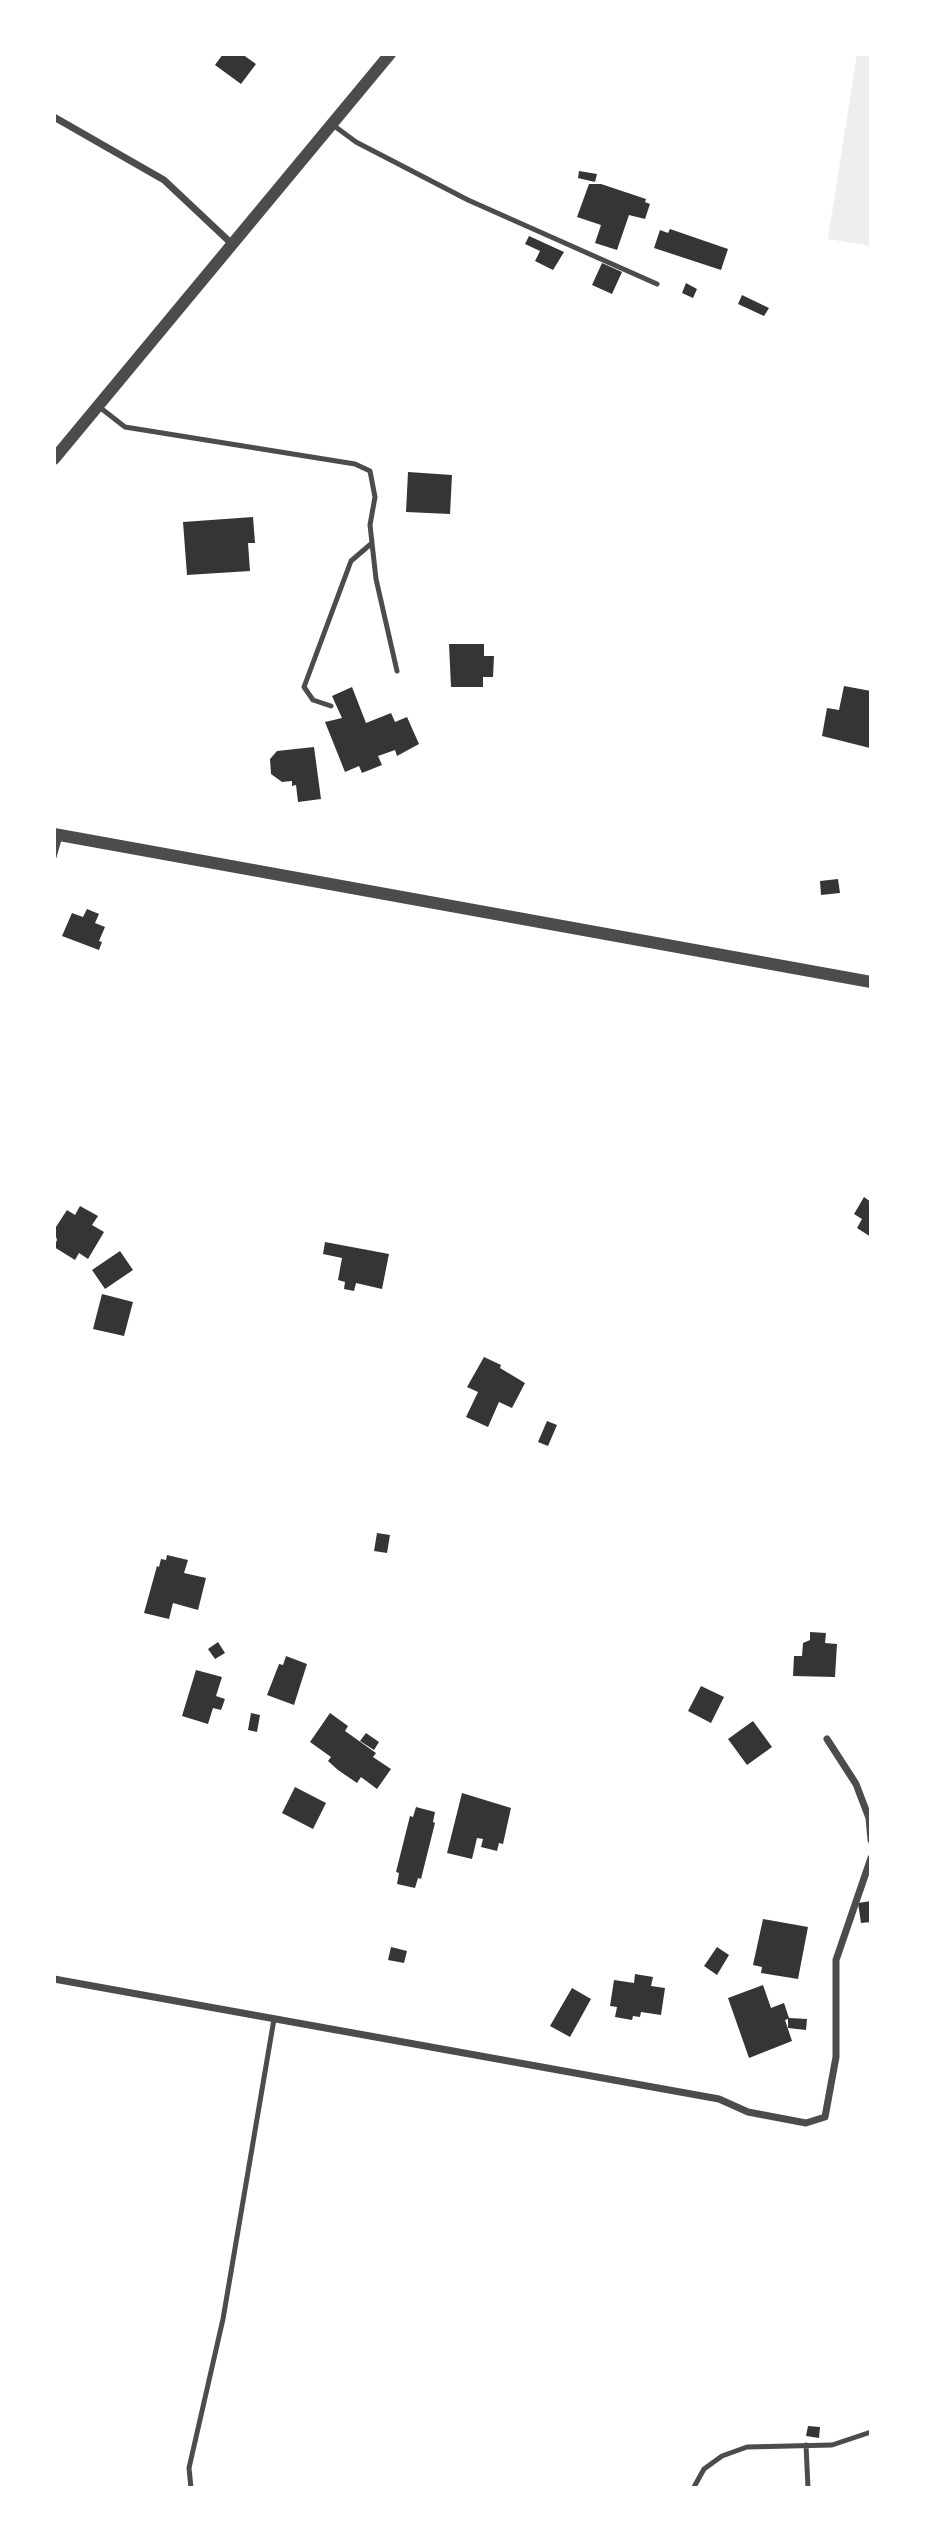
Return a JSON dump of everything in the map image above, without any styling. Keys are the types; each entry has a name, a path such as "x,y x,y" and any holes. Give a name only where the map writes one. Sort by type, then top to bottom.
{"street":[{"path":"54,458 390,54"},
{"path":"54,117 164,180 232,244"},
{"path":"57,835 871,982"},
{"path":"827,1739 856,1784 869,1818 871,1840"},
{"path":"54,1979 719,2099 748,2112 806,2123 825,2118 836,2057 836,1960 871,1858"}],"lane":[{"path":"332,125 356,142 468,200 657,284"},
{"path":"98,406 125,427 136,430 355,464 370,471 374,497 370,525 376,579 397,671"},
{"path":"331,706 313,700 304,687 351,561 372,543"},
{"path":"54,858 57,835"},
{"path":"191,2488 189,2468 225,2307 274,2019"},
{"path":"694,2487 704,2469 722,2456 747,2448 832,2445 871,2432"},
{"path":"806,2445 808,2488"}],"shaded area":[{"path":"857,54 871,54 871,246 828,239"}],"building":[{"path":"223,54 242,54 256,64 241,84 215,65"},
{"path":"579,171 597,174 595,182 578,178"},
{"path":"589,184 601,184 646,199 645,202 650,204 645,219 629,215 617,250 595,243 601,225 577,217"},
{"path":"670,229 728,249 721,270 654,248 660,230 668,233"},
{"path":"529,236 564,252 553,270 535,261 540,251 525,244"},
{"path":"602,263 622,272 612,294 592,285"},
{"path":"686,283 697,289 693,298 682,293"},
{"path":"742,295 769,308 764,316 738,304"},
{"path":"408,472 452,475 450,514 406,512"},
{"path":"253,517 255,543 248,543 250,571 187,575 183,522"},
{"path":"449,644 484,644 484,656 494,656 493,677 483,677 483,687 451,687"},
{"path":"844,686 871,691 870,748 822,736 827,708 839,710"},
{"path":"352,687 366,723 391,713 395,722 407,717 419,744 397,756 395,750 378,756 382,765 362,773 359,766 345,772 325,722 342,718 332,696"},
{"path":"314,747 321,799 298,802 296,785 292,786 292,781 282,782 271,774 270,759 277,751"},
{"path":"838,879 840,893 821,895 820,881"},
{"path":"87,909 99,914 95,923 105,927 99,941 102,942 99,950 62,936 72,913 83,917"},
{"path":"864,1197 871,1202 871,1237 857,1228 862,1219 854,1214"},
{"path":"80,1206 98,1216 92,1225 104,1232 88,1259 79,1253 75,1260 54,1247 57,1240 54,1230 67,1210 75,1215"},
{"path":"325,1242 389,1254 382,1289 356,1283 354,1291 344,1289 345,1282 338,1280 342,1258 323,1254"},
{"path":"120,1251 133,1270 105,1289 92,1270"},
{"path":"102,1294 133,1302 124,1336 93,1329"},
{"path":"484,1357 501,1365 500,1368 525,1383 512,1408 499,1402 488,1427 466,1417 478,1392 467,1387"},
{"path":"547,1421 557,1425 548,1446 538,1442"},
{"path":"377,1533 390,1535 387,1553 374,1551"},
{"path":"167,1555 188,1560 184,1573 206,1578 198,1610 173,1603 169,1619 144,1613 157,1566 159,1567 161,1559 166,1560"},
{"path":"810,1632 826,1633 825,1643 837,1644 835,1677 793,1676 794,1656 802,1656 803,1643 810,1640"},
{"path":"218,1642 225,1653 215,1659 208,1649"},
{"path":"286,1656 307,1664 294,1705 267,1695 279,1664 283,1665"},
{"path":"196,1670 222,1677 216,1696 225,1699 221,1710 213,1708 208,1724 182,1716"},
{"path":"701,1686 724,1697 711,1723 688,1711"},
{"path":"251,1713 260,1715 257,1732 248,1730"},
{"path":"330,1713 348,1726 345,1731 376,1753 373,1757 391,1769 377,1789 361,1777 357,1783 338,1770 328,1761 331,1757 310,1742"},
{"path":"753,1721 772,1747 747,1765 728,1739"},
{"path":"366,1733 379,1742 374,1750 360,1741"},
{"path":"295,1787 326,1803 313,1829 282,1813"},
{"path":"462,1793 511,1808 503,1844 499,1843 497,1851 481,1847 483,1839 477,1838 472,1859 447,1853"},
{"path":"416,1807 435,1812 435,1823 421,1879 418,1878 415,1888 397,1884 399,1873 396,1872 410,1816 413,1817"},
{"path":"871,1901 871,1922 861,1923 858,1903"},
{"path":"763,1919 808,1927 798,1979 761,1973 762,1967 753,1965"},
{"path":"391,1947 407,1951 404,1963 388,1960"},
{"path":"717,1947 729,1955 717,1975 704,1966"},
{"path":"635,1974 653,1977 651,1986 665,1988 661,2015 641,2012 640,2017 633,2016 632,2020 615,2017 617,2007 610,2006 614,1980 634,1983"},
{"path":"763,1985 771,2008 784,2003 789,2018 807,2019 806,2030 788,2028 788,2019 785,2020 792,2041 749,2058 728,1998"},
{"path":"572,1988 591,1999 570,2037 550,2026"},
{"path":"808,2426 820,2427 819,2438 806,2436"}]}
